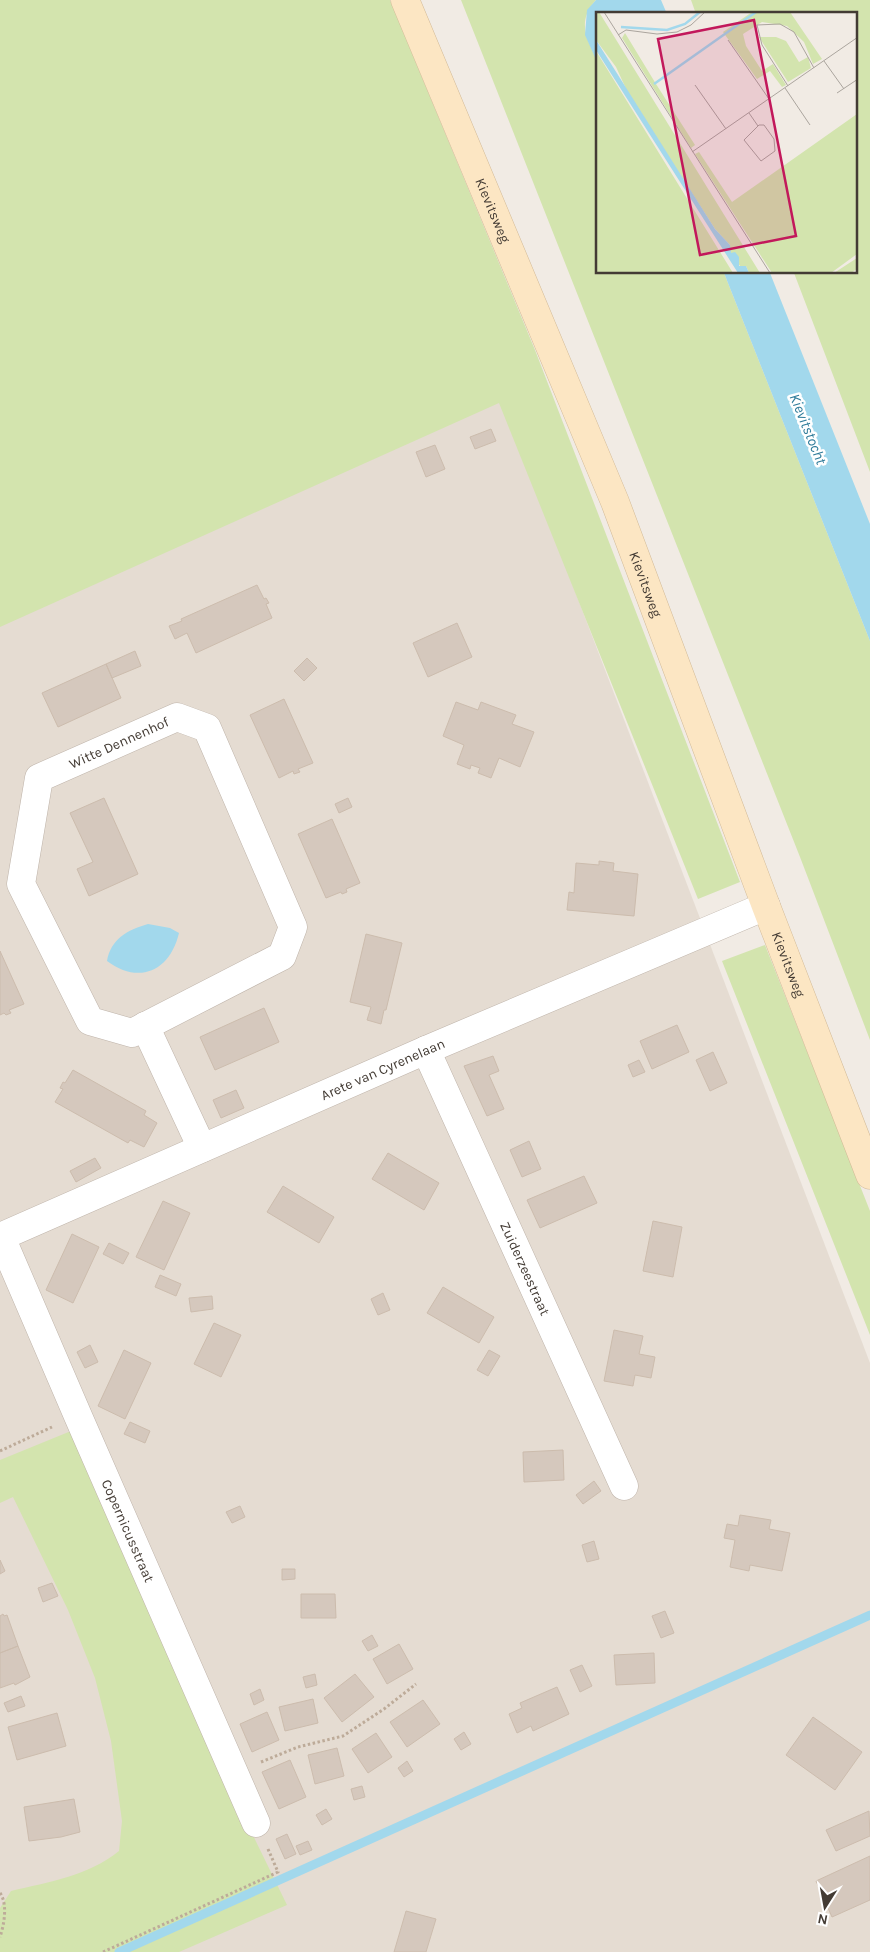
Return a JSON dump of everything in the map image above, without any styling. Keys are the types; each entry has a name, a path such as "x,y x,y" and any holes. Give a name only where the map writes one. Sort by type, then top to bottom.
{"street":[{"name":"Kievitsweg","path":"405,0 615,502 766,906 870,1175"},
{"name":"Witte Dennenhof","path":"177,717 207,728 293,926 282,956 145,1026 132,1033 90,1021 21,884 39,778 177,717"},
{"name":"Arete van Cyrenelaan","path":"1,1237 426,1050 766,906"},
{"path":"145,1026 202,1148"},
{"name":"Zuiderzeestraat","path":"426,1050 624,1486"},
{"name":"Copernicusstraat","path":"1,1237 256,1823"}],"path":[{"path":"0,1451 78,1416"},
{"path":"235,1772 298,1747 343,1736 384,1709 416,1684"},
{"path":"103,1952 278,1872 256,1823"},
{"path":"0,1893 4,1899 3,1929 0,1937"}],"shaded area":[{"path":"0,0 349,0 870,1363 870,1952 0,1952"}],"green space":[{"path":"0,0 390,0 535,350 740,882 698,899 499,403 0,627"},
{"path":"461,0 596,0 586,16 585,31 596,58 596,274 724,274 870,641 870,1040 800,857"},
{"path":"691,0 870,0 870,472 794,274 858,274 858,12 695,12"},
{"path":"765,945 870,1211 870,1335 722,961"},
{"path":"71,1431 246,1821 287,1905 179,1952 0,1952 0,1908 11,1891 68,1877 94,1867 119,1851 122,1821 111,1741 95,1678 68,1610 13,1497 0,1503 0,1460"}],"water":[{"path":"596,0 661,0 666,12 596,12 596,60 585,35 587,10"},
{"name":"Kievitstocht","path":"724,274 770,274 870,524 870,641"},
{"path":"148,924 170,928 179,933 175,946 161,965 141,973 130,972 107,961 112,947 121,936 133,929"}],"building":[{"path":"491,429 496,441 475,449 470,437"},
{"path":"435,445 445,469 426,477 416,452"},
{"path":"257,585 264,599 266,598 269,603 266,604 272,618 196,653 187,633 175,639 169,626"},
{"path":"457,623 472,657 428,677 413,643"},
{"path":"135,651 141,666 112,678 106,664"},
{"path":"307,658 317,668 304,681 294,671"},
{"path":"106,664 121,698 58,727 42,693"},
{"path":"284,699 313,763 298,769 300,772 294,774 293,771 279,778 250,715"},
{"path":"456,702 478,710 481,702 516,715 512,724 534,732 520,767 499,758 491,778 478,773 480,768 471,765 470,769 457,764 464,745 443,736"},
{"path":"104,798 138,874 89,896 77,869 93,862 70,813"},
{"path":"348,798 352,807 339,813 335,804"},
{"path":"332,819 360,883 346,889 347,892 342,894 341,892 326,898 298,834"},
{"path":"599,861 614,863 613,871 638,874 634,916 567,910 569,892 574,893 576,863 599,865"},
{"path":"366,934 402,943 381,1024 367,1020 371,1007 350,1002"},
{"path":"0,951 24,1004 9,1010 11,1013 6,1015 4,1013 0,1015"},
{"path":"264,1008 279,1042 215,1070 200,1037"},
{"path":"677,1025 689,1052 652,1069 640,1041"},
{"path":"713,1052 727,1083 710,1091 696,1060"},
{"path":"493,1056 499,1071 489,1075 504,1109 487,1116 464,1066"},
{"path":"639,1060 645,1072 633,1077 628,1065"},
{"path":"73,1070 146,1111 144,1115 157,1123 144,1147 130,1140 128,1143 55,1102 63,1089 60,1088 63,1082 65,1083"},
{"path":"236,1090 244,1108 221,1118 213,1100"},
{"path":"529,1141 541,1169 522,1177 510,1150"},
{"path":"388,1153 439,1183 424,1210 372,1179"},
{"path":"95,1158 101,1168 76,1182 70,1171"},
{"path":"584,1176 597,1203 540,1228 527,1200"},
{"path":"283,1186 334,1217 319,1243 267,1212"},
{"path":"163,1201 190,1213 164,1270 136,1257"},
{"path":"653,1221 682,1227 673,1277 643,1271"},
{"path":"72,1234 99,1247 73,1303 46,1290"},
{"path":"109,1243 129,1253 123,1264 103,1254"},
{"path":"160,1275 181,1284 176,1296 155,1287"},
{"path":"443,1287 494,1317 479,1343 427,1313"},
{"path":"383,1293 390,1310 378,1315 371,1299"},
{"path":"212,1296 213,1309 191,1312 189,1298"},
{"path":"214,1323 241,1335 221,1377 194,1364"},
{"path":"614,1330 643,1336 639,1354 655,1357 651,1378 635,1375 633,1386 604,1381"},
{"path":"90,1345 98,1362 85,1368 77,1352"},
{"path":"124,1350 151,1363 125,1419 98,1406"},
{"path":"489,1350 500,1356 488,1376 477,1370"},
{"path":"130,1422 150,1431 145,1443 124,1434"},
{"path":"563,1450 564,1480 524,1482 523,1452"},
{"path":"594,1481 601,1491 583,1504 576,1495"},
{"path":"240,1506 245,1517 232,1523 226,1512"},
{"path":"740,1515 771,1520 769,1529 790,1533 782,1571 750,1565 749,1571 730,1567 735,1540 724,1538 727,1524 738,1526"},
{"path":"594,1541 599,1559 587,1562 582,1545"},
{"path":"0,1560 5,1571 0,1574"},
{"path":"282,1569 295,1569 295,1579 282,1580"},
{"path":"52,1583 58,1596 43,1602 38,1588"},
{"path":"301,1594 335,1594 336,1618 301,1618"},
{"path":"665,1611 674,1633 661,1638 652,1616"},
{"path":"3,1614 4,1616 7,1615 18,1646 0,1653 0,1616"},
{"path":"372,1635 378,1646 368,1651 362,1641"},
{"path":"399,1644 413,1669 387,1684 373,1659"},
{"path":"18,1646 30,1677 15,1685 14,1683 0,1688 0,1653"},
{"path":"654,1653 655,1683 616,1685 614,1655"},
{"path":"582,1665 592,1686 580,1692 570,1670"},
{"path":"315,1674 317,1685 306,1688 303,1677"},
{"path":"355,1674 374,1697 342,1722 324,1698"},
{"path":"557,1687 569,1714 533,1731 531,1726 517,1733 509,1714 522,1708 520,1703"},
{"path":"260,1689 264,1700 254,1705 250,1694"},
{"path":"21,1696 25,1706 8,1712 4,1703"},
{"path":"313,1699 318,1723 285,1731 279,1707"},
{"path":"423,1700 440,1724 407,1747 390,1722"},
{"path":"267,1712 279,1740 252,1752 240,1724"},
{"path":"57,1713 66,1746 17,1760 8,1727"},
{"path":"813,1717 862,1752 835,1790 786,1755"},
{"path":"464,1732 471,1744 461,1750 454,1739"},
{"path":"376,1733 392,1757 368,1773 352,1749"},
{"path":"337,1748 344,1776 315,1784 308,1755"},
{"path":"290,1760 306,1797 279,1809 262,1772"},
{"path":"407,1761 413,1771 404,1777 398,1768"},
{"path":"362,1786 365,1797 354,1800 351,1789"},
{"path":"74,1799 80,1832 61,1837 29,1841 24,1807"},
{"path":"326,1809 332,1819 322,1825 316,1815"},
{"path":"869,1811 870,1836 836,1851 826,1830"},
{"path":"287,1834 296,1854 285,1859 276,1839"},
{"path":"308,1841 312,1850 300,1855 296,1846"},
{"path":"870,1856 870,1900 832,1917 816,1881"},
{"path":"406,1911 436,1919 426,1952 394,1952"}],"waterway":[{"path":"119,1952 870,1615"}]}
